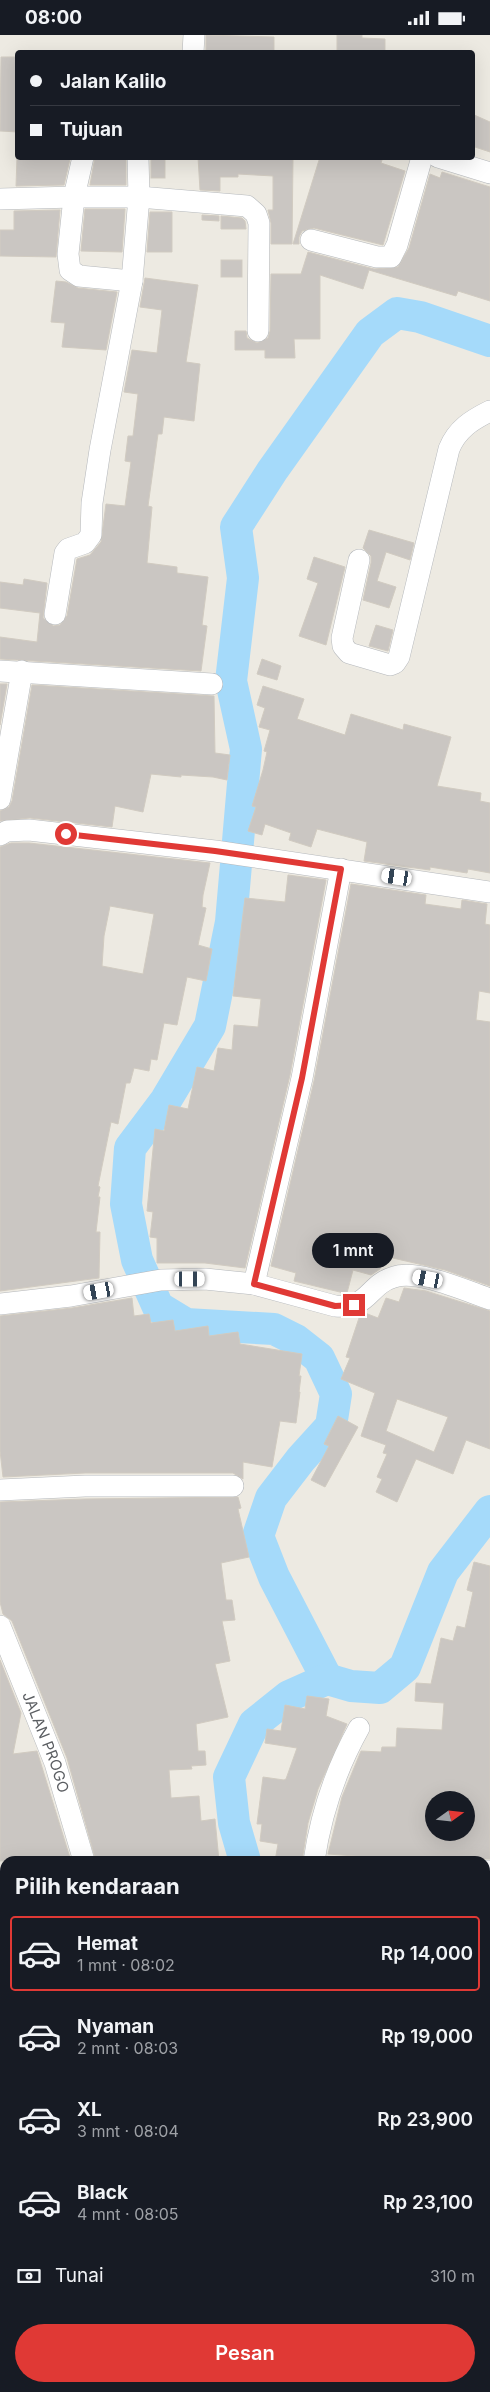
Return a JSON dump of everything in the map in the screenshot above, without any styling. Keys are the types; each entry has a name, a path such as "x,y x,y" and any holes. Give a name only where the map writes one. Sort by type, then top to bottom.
{"street":[{"path":"193,50 194,35"},
{"path":"82,160 74,197 68,254 70,270 79,276 132,281"},
{"path":"55,614 66,551 85,543 91,535 92,503 100,450 132,281 139,197 138,160"},
{"path":"311,240 377,257 391,257 421,160"},
{"path":"448,160 490,173"},
{"path":"0,199 139,197 242,205 254,211 259,223 258,331"},
{"path":"360,560 342,638 343,646 349,653 390,665 395,663 399,657 449,449 457,433 463,427 490,411"},
{"path":"0,671 212,685"},
{"path":"0,799 22,671"},
{"path":"0,835 7,831 29,830 215,851 490,892"},
{"path":"254,1284 302,1078 341,869"},
{"path":"0,1305 161,1280 221,1280 254,1284 322,1303 346,1307 360,1303 388,1279 403,1275 428,1279 490,1299"},
{"path":"0,1490 85,1486 233,1486"},
{"name":"JALAN PROGO","path":"0,1626 54,1763 82,1856"},
{"path":"315,1856 325,1803 340,1764 359,1728"}],"building":[{"path":"206,35 274,37 274,50 206,50"},
{"path":"337,35 362,35 362,38 385,39 385,50 337,50"},
{"path":"1,57 15,57 15,132 0,131"},
{"path":"475,115 490,122 490,152 475,147"},
{"path":"17,160 70,160 64,185 16,186"},
{"path":"94,160 126,160 126,185 90,185"},
{"path":"151,160 165,160 165,178 151,178"},
{"path":"198,160 293,160 292,244 271,244 271,223 268,210 273,210 273,176 238,174 238,177 220,177 220,191 200,190"},
{"path":"319,160 382,160 381,163 405,171 383,245 314,228 302,231 299,237 299,244 293,244"},
{"path":"442,172 490,187 490,301 458,291 456,296 369,270 363,289 320,275 320,339 294,339 295,358 265,358 265,350 235,350 235,331 246,331 247,338 257,343 268,338 270,331 271,274 301,274 308,252 374,269 398,267 409,248 430,174 440,178"},
{"path":"85,209 125,209 122,252 81,251"},
{"path":"60,210 56,257 0,256 0,230 14,230 14,211"},
{"path":"150,212 172,212 172,252 147,252"},
{"path":"202,215 219,216 219,221 202,220"},
{"path":"221,216 242,218 245,221 246,229 221,229"},
{"path":"221,260 242,260 242,277 221,277"},
{"path":"145,278 198,285 186,362 200,364 194,421 164,417 162,434 158,434 148,506 152,507 147,563 177,567 177,573 208,577 202,625 207,626 201,671 0,659 0,637 37,642 40,613 0,608 0,582 23,585 24,579 47,583 43,618 53,626 60,625 67,616 77,559 90,555 101,542 106,504 125,506 131,462 125,461 128,436 133,436 138,394 124,392 132,350 157,353 162,310 140,307"},
{"path":"56,281 66,282 78,288 117,292 106,350 62,347 65,323 51,322"},
{"path":"369,530 414,543 410,560 386,552 377,581 396,587 389,608 363,600 371,563 371,556 363,548"},
{"path":"314,557 345,567 326,645 299,636 318,583 307,579"},
{"path":"376,625 393,630 388,651 369,646"},
{"path":"262,659 281,666 277,680 257,674"},
{"path":"0,684 7,684 0,725"},
{"path":"32,685 214,696 215,753 230,755 227,780 213,777 181,775 181,777 151,774 143,812 115,806 112,827 30,818 0,821 0,811 9,807 12,801"},
{"path":"263,686 304,699 297,719 345,735 351,714 403,730 404,724 451,737 437,786 481,793 480,801 490,803 490,873 468,869 467,873 430,867 430,870 364,861 367,842 317,829 311,847 289,840 291,833 265,824 262,835 248,831 256,807 252,806 263,770 267,752 264,751 270,730 259,727 265,708 257,705"},
{"path":"11,843 29,843 210,863 203,895 202,907 206,908 198,945 212,949 206,981 187,977 177,1025 164,1023 157,1060 151,1059 149,1071 134,1068 130,1083 126,1083 118,1124 111,1122 98,1186 100,1187 98,1197 100,1197 96,1232 100,1232 99,1278 0,1291 0,847","holes":["110,906 154,914 143,974 102,966 104,936"]},
{"path":"288,875 326,880 290,1075 245,1268 205,1263 157,1263 157,1238 150,1237 153,1212 147,1211 155,1129 164,1131 169,1105 188,1109 197,1067 214,1071 218,1048 232,1050 234,1025 258,1027 261,999 233,996 245,898 285,902"},
{"path":"351,884 426,895 425,904 461,909 462,900 487,904 485,924 490,925 490,993 479,991 476,1020 490,1022 490,1286 445,1270 384,1256 380,1269 371,1275 353,1270 347,1293 344,1293 294,1281 296,1273 271,1266 314,1081"},
{"path":"404,1288 426,1291 490,1311 490,1449 466,1440 453,1474 416,1459 397,1502 376,1492 382,1479 377,1477 387,1454 383,1453 386,1445 361,1436 375,1393 341,1379 350,1358 346,1357 360,1315 365,1313 378,1318 386,1298 399,1302","holes":["397,1399 448,1417 434,1452 386,1431"]},
{"path":"132,1298 134,1316 149,1314 151,1323 173,1320 175,1331 208,1326 209,1336 238,1332 240,1344 302,1354 296,1423 280,1421 272,1467 243,1462 243,1479 233,1473 85,1473 3,1477 0,1451 0,1316 72,1308"},
{"path":"338,1416 358,1427 325,1487 311,1480 329,1446 324,1444"},
{"path":"238,1497 241,1508 238,1509 249,1557 221,1563 226,1600 232,1600 235,1620 222,1621 230,1661 215,1664 228,1717 196,1724 198,1751 205,1751 206,1765 191,1766 192,1769 169,1770 171,1798 199,1796 201,1821 215,1819 219,1856 95,1856 67,1758 12,1621 3,1614 0,1602 0,1502"},
{"path":"474,1562 490,1566 490,1856 355,1856 328,1854 342,1797 361,1751 381,1752 382,1747 396,1747 397,1728 442,1730 444,1703 415,1701 416,1683 431,1684 441,1638 453,1641 457,1626 465,1628 473,1592 467,1590"},
{"path":"0,1660 21,1713 13,1754 37,1751 69,1856 0,1856"},
{"path":"307,1696 329,1699 326,1716 347,1724 318,1789 308,1823 303,1856 276,1856 278,1844 260,1841 262,1824 257,1824 263,1777 286,1779 297,1748 265,1743 267,1729 281,1731 285,1705 305,1709"}],"waterway":[{"path":"327,1679 274,1577 258,1536 271,1498 301,1459 331,1426 336,1394 319,1358 296,1340 274,1329 186,1324 158,1307 137,1260 126,1204 130,1148 166,1100 210,1026 231,922 246,749 231,681 243,578 236,527 272,471 370,333 397,313 420,317 490,341"},
{"path":"244,1856 234,1823 229,1777 254,1724 289,1696 327,1679 351,1686 380,1688 405,1667 443,1572 490,1511"}],"route":[{"path":"66,834 215,851 341,869 302,1078 254,1284 335,1306 346,1307 354,1305"}]}
